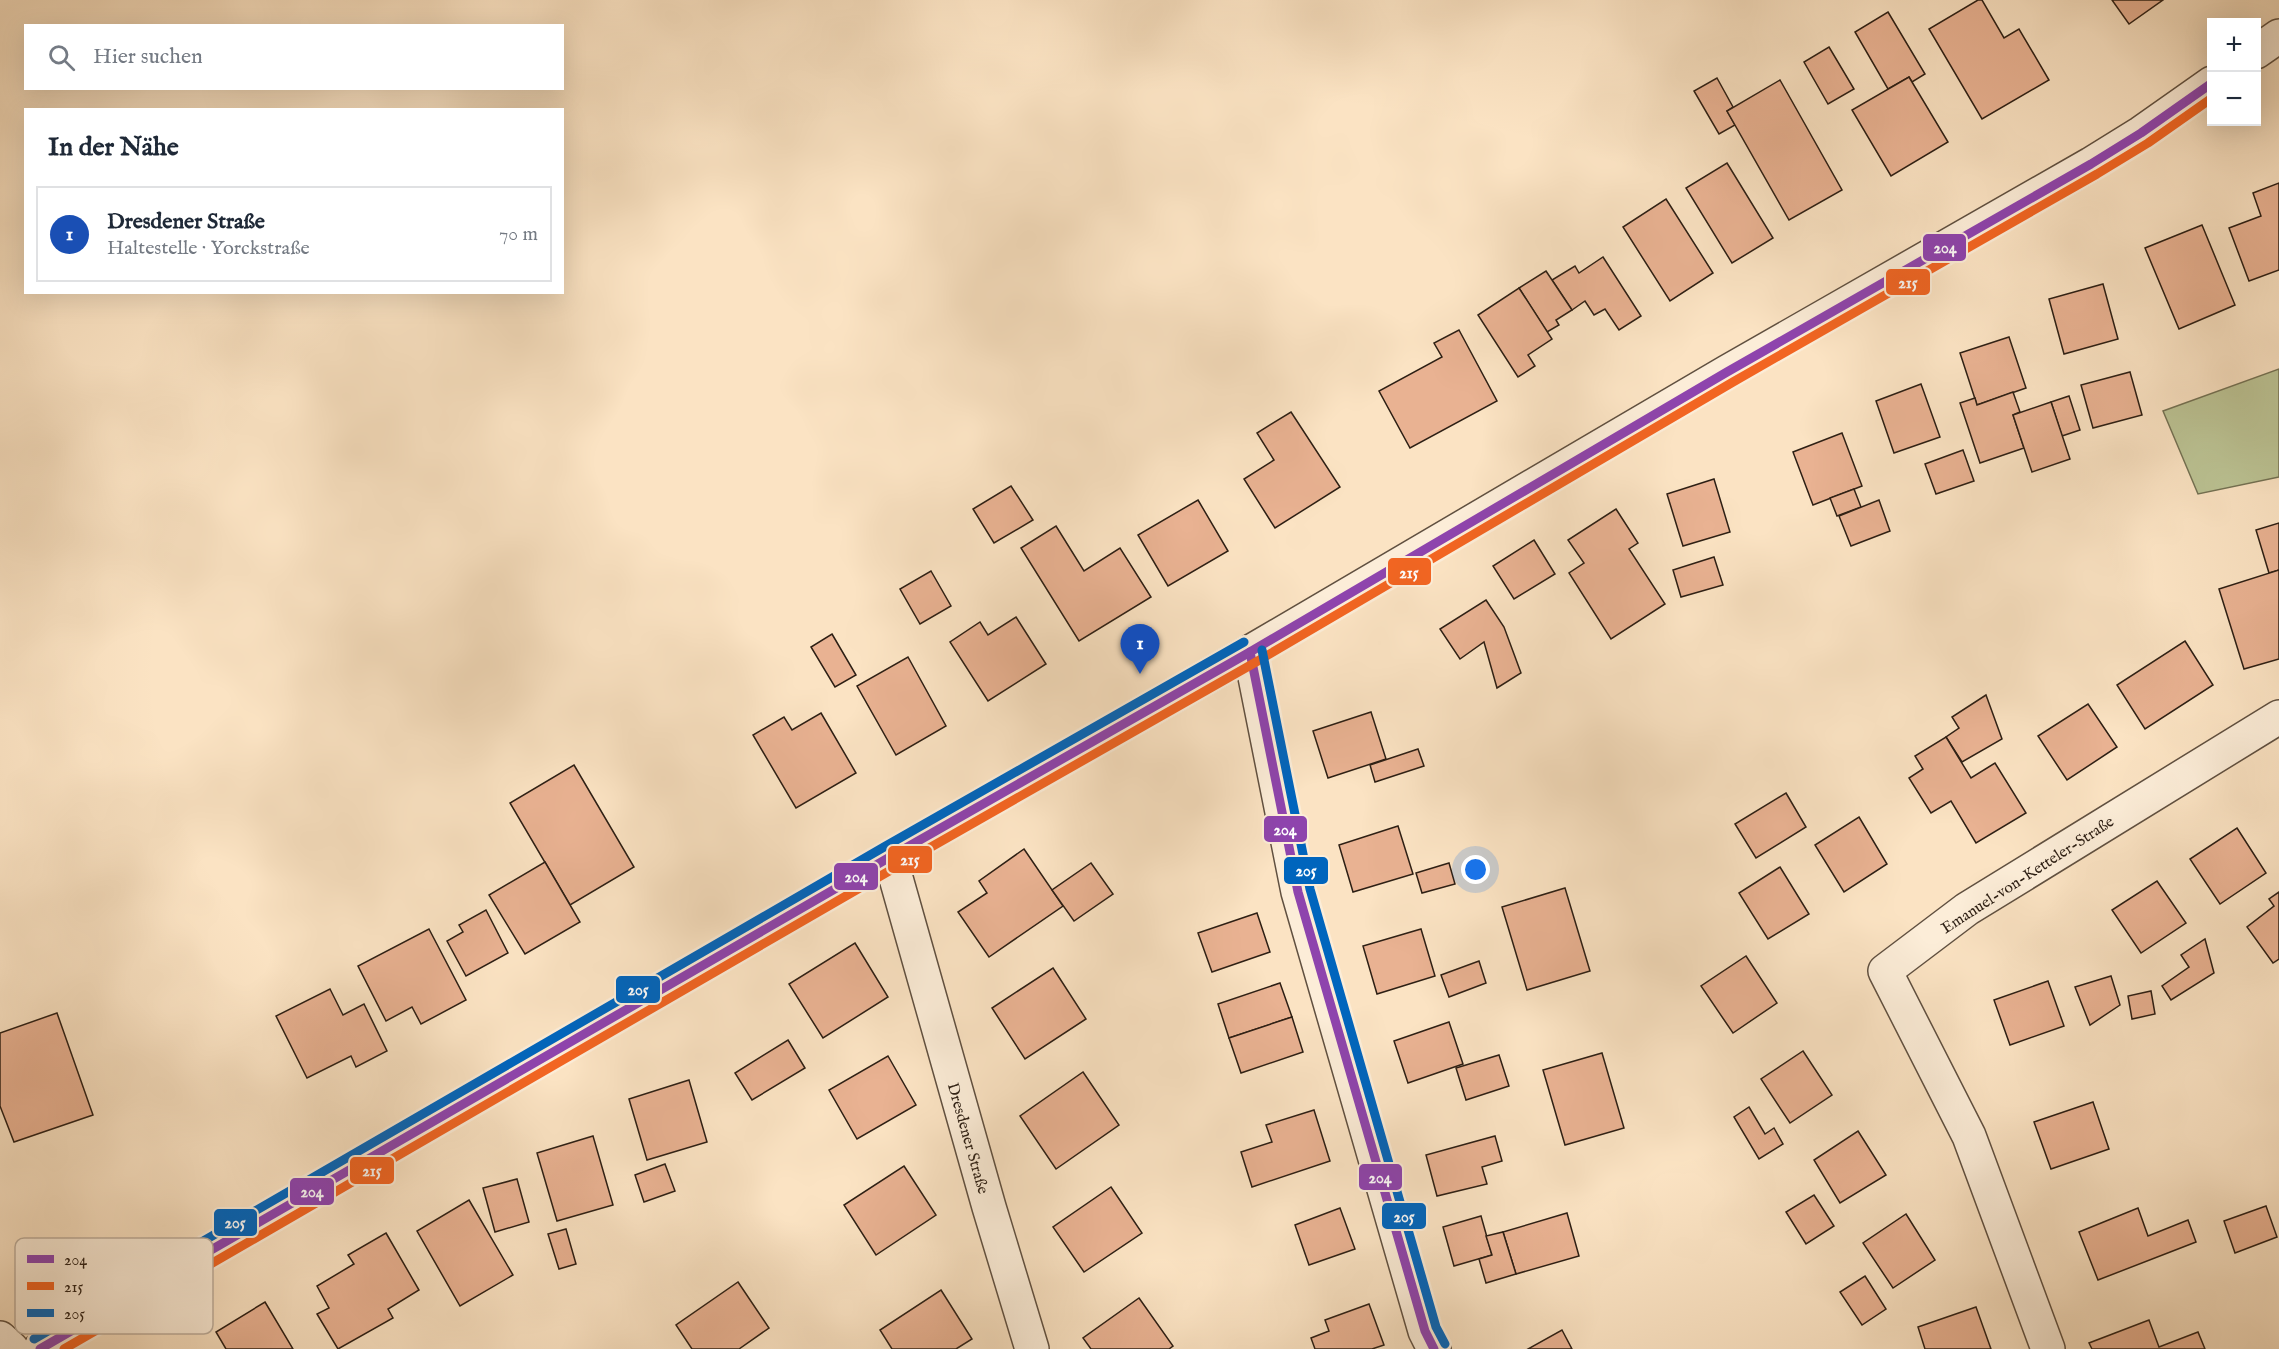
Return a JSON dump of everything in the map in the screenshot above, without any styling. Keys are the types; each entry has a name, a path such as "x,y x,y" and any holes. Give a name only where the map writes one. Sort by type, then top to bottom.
{"street":[{"path":"2261,49 2279,36"},
{"path":"213,1249 890,857 1250,652 1727,372 2091,164 2141,133 2207,86"},
{"path":"1250,652 1298,892 1425,1331 1434,1349"},
{"name":"Emanuel-von-Ketteler-Straße","path":"2049,1349 1969,1136 1885,971 1967,909 2279,717"},
{"name":"Dresdener Straße","path":"890,857 989,1207 1032,1349"},
{"path":"40,1349 66,1334"},
{"path":"0,1338 12,1349"}],"green space":[{"path":"2279,369 2279,477 2198,494 2163,411"}],"building":[{"path":"1978,0 1982,0 2004,38 2019,29 2049,80 1982,119 1929,29"},
{"path":"2112,0 2163,0 2129,24"},
{"path":"1888,12 1925,74 1912,82 1909,77 1888,89 1855,32"},
{"path":"1829,47 1854,89 1828,104 1804,62"},
{"path":"1909,77 1948,142 1891,176 1852,110"},
{"path":"1717,78 1733,107 1727,111 1735,125 1719,134 1694,91"},
{"path":"1780,80 1842,190 1789,220 1727,111"},
{"path":"1727,163 1773,238 1732,263 1686,188"},
{"path":"2279,183 2279,270 2249,281 2229,228 2261,216 2253,193"},
{"path":"1666,199 1713,273 1670,301 1623,227"},
{"path":"2202,225 2235,305 2179,329 2145,248"},
{"path":"1603,257 1641,316 1619,330 1605,309 1594,315 1585,301 1572,310 1552,280 1575,266 1579,273"},
{"path":"1546,271 1572,310 1556,320 1559,325 1547,332 1519,288"},
{"path":"2103,284 2118,339 2064,354 2049,299"},
{"path":"1519,288 1552,339 1528,355 1535,366 1518,377 1478,315"},
{"path":"1459,330 1497,401 1410,448 1379,391 1442,357 1434,343"},
{"path":"2009,337 2026,388 1977,405 1960,353"},
{"path":"2130,372 2142,415 2093,428 2081,385"},
{"path":"1921,384 1940,437 1894,453 1876,401"},
{"path":"2013,392 2020,412 2013,415 2024,448 1980,463 1960,403 1975,398 1977,405"},
{"path":"2069,396 2080,430 2062,436 2051,402"},
{"path":"2051,402 2070,459 2032,472 2013,415"},
{"path":"1291,412 1340,487 1275,528 1244,479 1274,460 1257,433"},
{"path":"1842,433 1862,486 1813,505 1793,452"},
{"path":"1963,450 1974,481 1936,494 1925,464"},
{"path":"1714,479 1730,532 1683,546 1667,494"},
{"path":"1011,486 1033,520 994,543 973,509"},
{"path":"1854,489 1861,507 1837,516 1830,498"},
{"path":"1198,500 1228,551 1168,586 1138,535"},
{"path":"1879,500 1890,531 1851,546 1839,516"},
{"path":"1616,509 1638,543 1629,549 1665,604 1611,639 1569,573 1584,563 1568,540"},
{"path":"2279,523 2279,570 2269,573 2256,530"},
{"path":"1056,526 1084,571 1120,548 1151,597 1079,641 1021,548"},
{"path":"1534,540 1555,574 1514,599 1493,566"},
{"path":"1714,557 1723,585 1681,597 1673,570"},
{"path":"2279,570 2279,659 2244,669 2219,589"},
{"path":"931,571 951,606 920,624 900,589"},
{"path":"1486,600 1504,627 1521,673 1497,688 1484,642 1460,659 1440,629"},
{"path":"1016,617 1046,664 988,701 950,642 980,622 988,635"},
{"path":"832,634 856,675 835,687 811,647"},
{"path":"2185,641 2213,685 2145,729 2117,685"},
{"path":"908,657 946,726 896,755 857,686"},
{"path":"1986,695 2002,739 1962,762 1946,737 1959,728 1952,717"},
{"path":"2088,704 2117,747 2067,780 2038,736"},
{"path":"1371,712 1386,759 1328,778 1313,731"},
{"path":"821,713 856,773 796,808 753,735 784,717 792,730"},
{"path":"1946,737 1971,778 1995,763 2026,813 1976,843 1951,801 1931,813 1909,778 1923,769 1915,756"},
{"path":"1418,749 1424,766 1375,782 1370,765"},
{"path":"574,765 634,867 570,905 510,803"},
{"path":"1786,793 1806,827 1756,858 1735,824"},
{"path":"1859,817 1887,864 1844,892 1815,845"},
{"path":"1398,826 1413,874 1353,892 1339,845"},
{"path":"2237,828 2266,873 2220,904 2190,859"},
{"path":"1024,849 1063,906 989,957 958,912 987,893 979,881"},
{"path":"545,862 580,922 525,954 489,895"},
{"path":"1091,863 1113,894 1074,921 1052,890"},
{"path":"1449,863 1455,884 1422,893 1416,873"},
{"path":"1780,867 1809,914 1768,939 1739,893"},
{"path":"2157,881 2186,923 2141,953 2112,910"},
{"path":"1565,888 1590,971 1527,990 1502,907"},
{"path":"2279,892 2279,959 2273,963 2247,927 2274,906 2269,899"},
{"path":"486,910 508,953 466,976 447,941 463,932 459,925"},
{"path":"1257,913 1270,952 1212,972 1198,933"},
{"path":"429,929 466,1000 421,1024 412,1007 386,1021 358,966"},
{"path":"1421,929 1435,976 1377,994 1363,946"},
{"path":"2205,939 2214,973 2171,1000 2162,986 2189,967 2181,955"},
{"path":"855,943 888,997 823,1038 789,984"},
{"path":"1746,956 1777,1003 1733,1033 1701,986"},
{"path":"1479,961 1486,983 1449,997 1441,975"},
{"path":"1053,968 1086,1019 1025,1059 992,1008"},
{"path":"2111,976 2120,1005 2090,1025 2075,987"},
{"path":"2048,981 2064,1026 2010,1045 1994,1000"},
{"path":"1280,983 1292,1017 1229,1038 1218,1004"},
{"path":"330,989 343,1015 364,1004 387,1051 356,1067 351,1056 307,1078 276,1016"},
{"path":"2151,991 2155,1014 2132,1019 2128,996"},
{"path":"57,1013 93,1115 14,1142 0,1106 0,1033"},
{"path":"1292,1017 1303,1052 1241,1073 1229,1038"},
{"path":"1449,1022 1463,1064 1408,1083 1394,1041"},
{"path":"788,1040 805,1068 752,1100 735,1073"},
{"path":"1803,1051 1832,1095 1790,1123 1761,1079"},
{"path":"1602,1053 1624,1128 1565,1145 1543,1070"},
{"path":"1499,1055 1509,1086 1466,1100 1456,1068"},
{"path":"888,1056 916,1105 857,1139 829,1090"},
{"path":"1083,1072 1119,1125 1056,1169 1020,1116"},
{"path":"689,1080 707,1142 647,1160 629,1099"},
{"path":"2093,1102 2109,1149 2051,1169 2034,1122"},
{"path":"1749,1107 1765,1134 1774,1128 1783,1144 1759,1159 1734,1117"},
{"path":"1314,1110 1330,1161 1252,1187 1241,1152 1272,1142 1266,1125"},
{"path":"1858,1131 1886,1175 1840,1203 1814,1160"},
{"path":"593,1136 613,1205 557,1221 537,1153"},
{"path":"1495,1136 1502,1161 1482,1167 1487,1184 1437,1196 1426,1155"},
{"path":"665,1164 675,1191 644,1202 635,1175"},
{"path":"904,1166 936,1215 876,1255 844,1205"},
{"path":"517,1179 529,1222 495,1232 483,1188"},
{"path":"1111,1187 1142,1233 1084,1272 1053,1227"},
{"path":"1814,1195 1834,1226 1806,1244 1786,1212"},
{"path":"469,1200 513,1275 460,1306 417,1231"},
{"path":"2266,1206 2277,1237 2235,1253 2224,1221"},
{"path":"1340,1208 1355,1249 1309,1265 1295,1225"},
{"path":"2138,1208 2148,1236 2188,1220 2196,1242 2098,1280 2079,1232"},
{"path":"1567,1213 1579,1256 1516,1274 1503,1232"},
{"path":"1906,1214 1935,1260 1893,1288 1863,1243"},
{"path":"1481,1216 1492,1255 1454,1266 1443,1227"},
{"path":"566,1229 576,1264 559,1269 548,1234"},
{"path":"1503,1232 1516,1274 1486,1283 1479,1259 1492,1255 1486,1236"},
{"path":"386,1233 419,1290 388,1309 393,1318 338,1349 317,1314 329,1308 317,1286 354,1264 348,1255"},
{"path":"1865,1276 1886,1309 1862,1325 1840,1292"},
{"path":"738,1282 769,1328 739,1349 692,1349 676,1325"},
{"path":"941,1290 972,1339 956,1349 892,1349 880,1330"},
{"path":"1139,1298 1173,1346 1169,1349 1091,1349 1083,1338"},
{"path":"265,1302 293,1349 226,1349 216,1332"},
{"path":"1369,1304 1384,1345 1372,1349 1315,1349 1311,1338 1329,1331 1325,1320"},
{"path":"1976,1307 1991,1349 1925,1349 1918,1327"},
{"path":"2149,1320 2159,1347 2198,1332 2205,1349 2092,1349 2089,1343"},
{"path":"1562,1330 1572,1349 1528,1349"}],"transit line":[{"name":"204","path":"213,1249 890,857 1250,652 1727,372 2091,164 2141,133 2207,87"},
{"name":"215","path":"213,1263 896,867 1256,662 1733,382 2097,174 2148,143 2207,102"},
{"name":"205","path":"208,1238 884,847 1244,642"},
{"name":"205","path":"1262,650 1310,889 1436,1327 1445,1344"},
{"name":"204","path":"1250,652 1298,892 1425,1331 1434,1349"},
{"name":"205","path":"34,1339 43,1334"},
{"name":"204","path":"40,1349 66,1334"},
{"name":"215","path":"64,1349 90,1334"}],"place":[{"name":"Dresdener Straße","path":"1140,674"}]}
